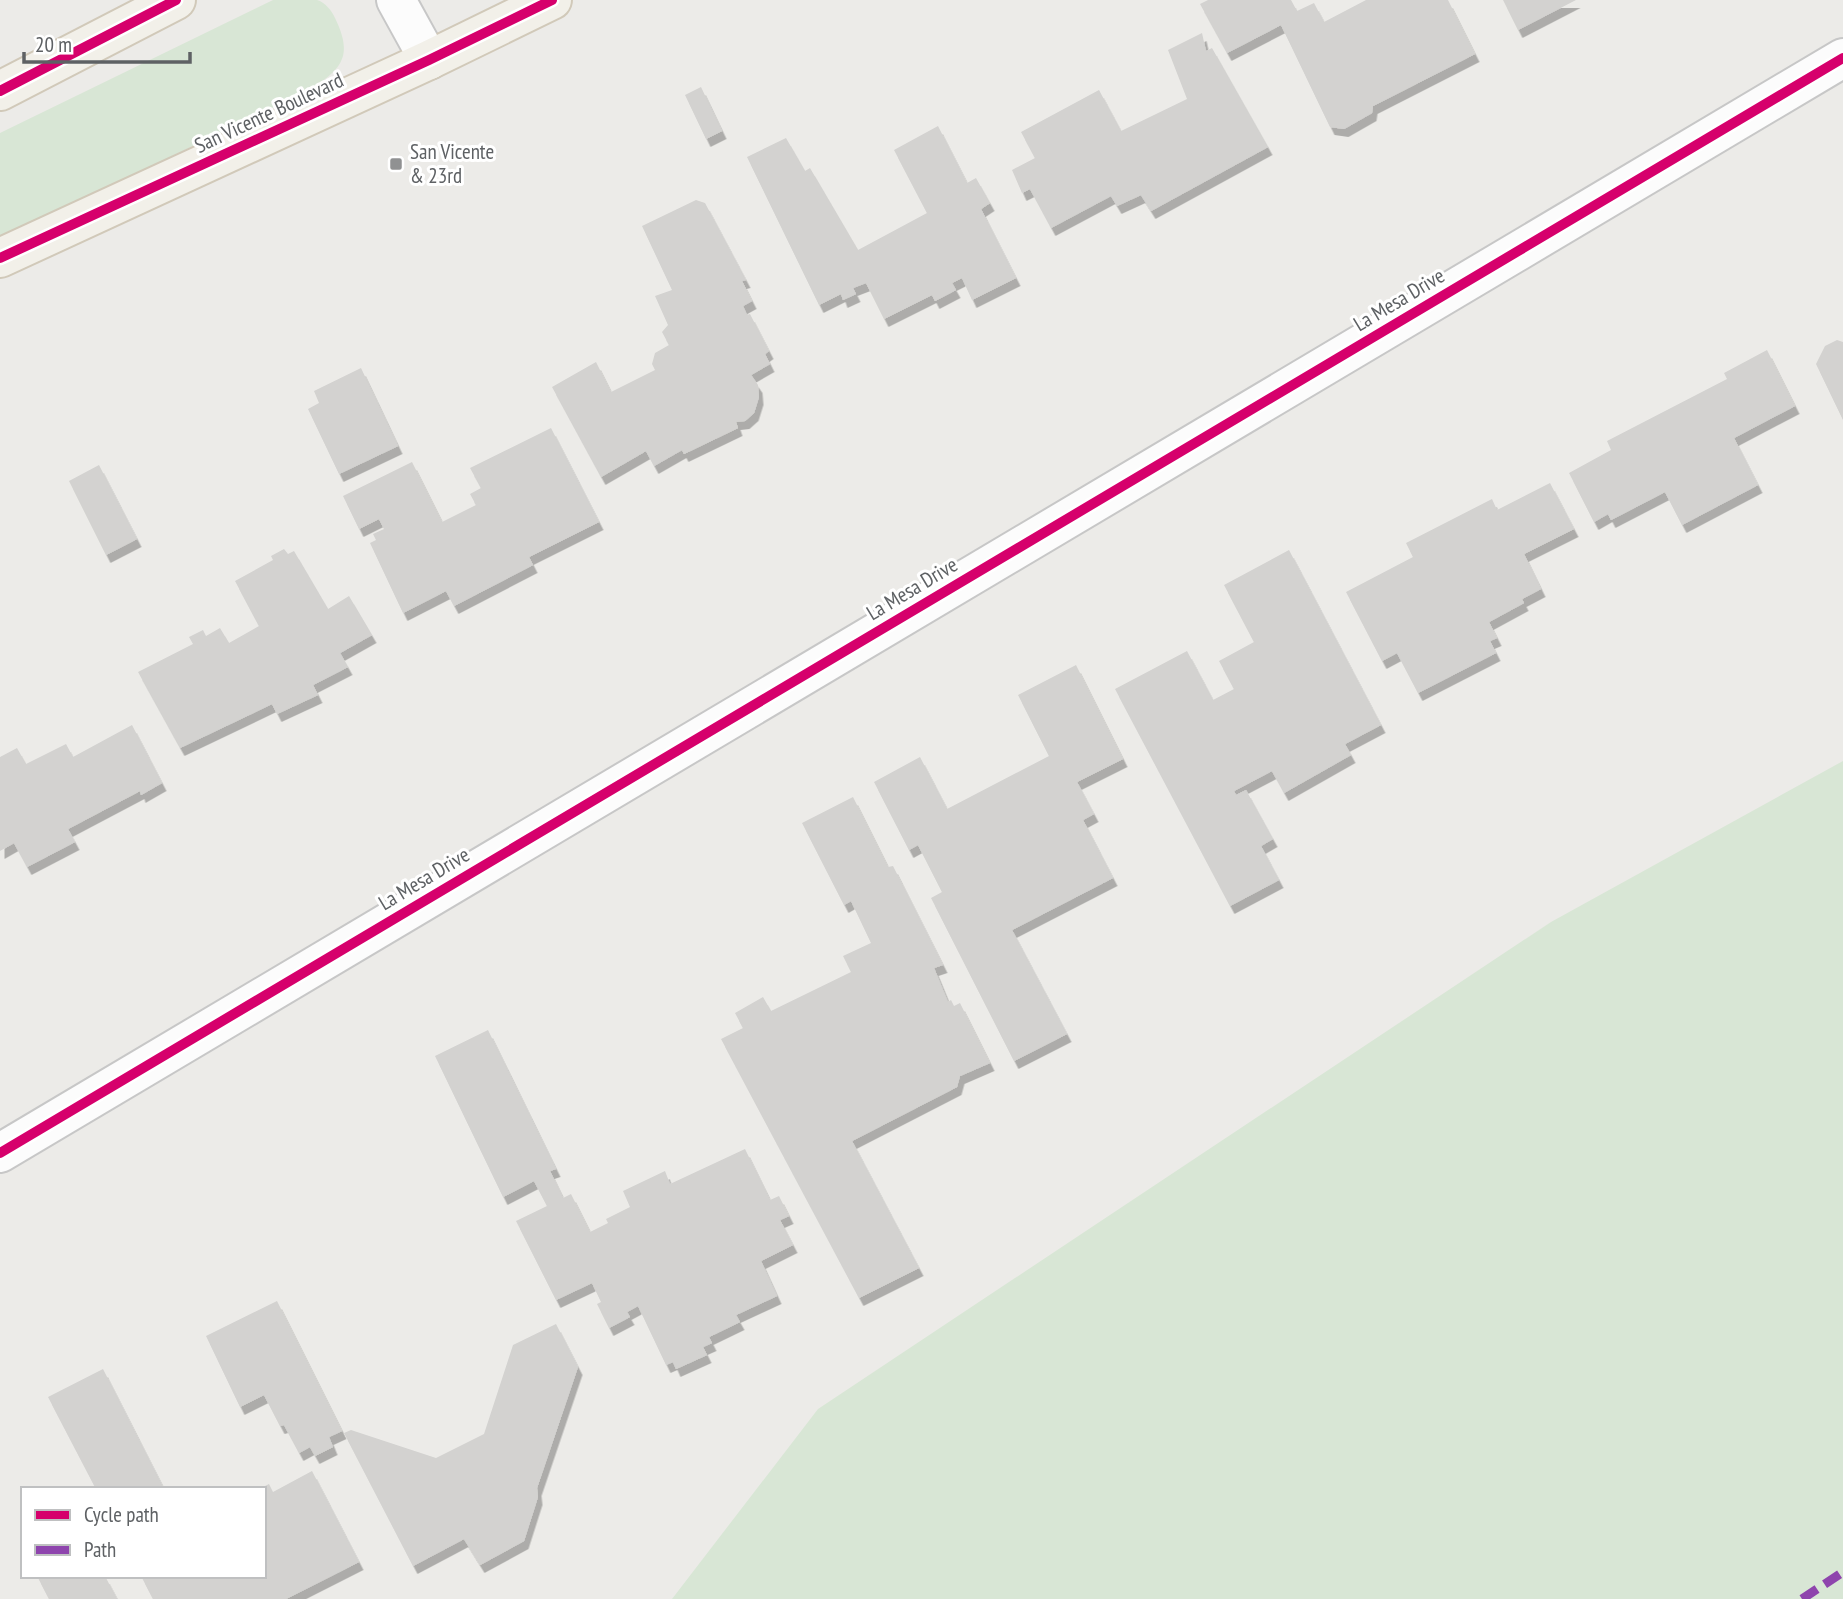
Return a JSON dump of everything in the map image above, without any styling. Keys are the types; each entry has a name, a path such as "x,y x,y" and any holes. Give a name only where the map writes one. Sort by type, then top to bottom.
{"main road":[{"path":"0,91 176,0"},
{"name":"San Vicente Boulevard","path":"0,258 429,61 552,0"}],"street":[{"path":"396,0 429,61"},
{"name":"La Mesa Drive","path":"0,1153 1843,58"}],"green space":[{"path":"273,0 317,0 334,15 344,51 342,59 331,74 311,89 0,239 0,133"},
{"path":"1843,761 1843,1599 672,1599 818,1409 1551,922"}],"building":[{"path":"1208,0 1291,0 1297,11 1314,3 1324,22 1366,0 1448,0 1475,54 1373,106 1372,113 1344,129 1330,127 1281,25 1227,53 1200,4"},
{"path":"1503,0 1576,0 1518,30"},
{"path":"1202,33 1206,51 1212,48 1268,147 1151,211 1141,195 1117,206 1111,196 1051,228 1030,189 1022,193 1012,170 1035,158 1021,132 1099,90 1121,131 1187,99 1168,50"},
{"path":"701,87 722,131 706,139 685,95"},
{"path":"938,126 967,183 976,178 990,203 981,209 1016,278 972,300 962,278 952,283 956,290 935,301 932,295 884,319 866,283 853,288 856,294 843,300 841,294 819,305 747,157 786,138 805,171 810,168 858,250 927,213 894,150"},
{"path":"696,200 705,203 746,280 742,281 752,301 743,306 769,351 765,354 770,364 751,375 758,385 759,397 754,413 745,421 736,422 738,428 684,454 682,450 654,466 646,451 601,477 552,387 596,362 611,392 655,370 652,364 655,353 669,345 662,332 668,325 655,296 672,290 642,226"},
{"path":"1837,340 1843,342 1843,420 1816,364 1825,346"},
{"path":"1767,350 1795,406 1734,438 1758,485 1682,525 1665,492 1611,520 1608,514 1594,522 1569,473 1611,450 1607,441 1727,379 1724,373"},
{"path":"361,368 398,446 339,474 308,409 319,403 314,391"},
{"path":"551,428 599,522 529,557 533,565 454,606 446,591 403,613 370,543 376,540 373,534 384,529 379,519 359,529 343,496 412,462 442,522 476,505 470,494 481,488 470,468"},
{"path":"99,465 137,539 106,555 69,481"},
{"path":"1550,483 1574,529 1524,554 1541,589 1522,599 1524,603 1489,622 1497,638 1490,641 1496,653 1418,693 1397,653 1382,661 1346,592 1413,557 1406,543 1492,499 1497,510"},
{"path":"284,549 288,554 294,551 328,609 349,596 372,635 340,653 348,667 313,685 318,695 277,714 272,704 180,748 138,672 193,644 189,637 203,630 206,636 220,628 229,643 259,626 235,581 273,560 271,556"},
{"path":"1289,550 1381,725 1345,744 1351,755 1284,793 1272,771 1234,791 1236,795 1246,790 1273,839 1261,846 1279,880 1230,906 1115,689 1187,651 1213,700 1234,689 1219,661 1254,642 1224,585"},
{"path":"1076,665 1123,759 1077,782 1094,814 1083,820 1113,878 1012,930 1067,1034 1014,1061 931,898 942,892 918,845 909,850 874,782 920,757 947,809 1049,756 1018,695"},
{"path":"132,725 162,783 141,795 140,791 68,829 75,842 27,867 14,843 0,851 0,757 17,748 26,764 66,744 73,757"},
{"path":"853,797 888,867 893,866 943,965 934,968 948,1002 951,1000 954,1006 960,1003 990,1063 960,1076 957,1087 852,1141 919,1268 859,1298 721,1039 743,1028 735,1013 763,997 771,1011 851,972 843,956 871,943 851,901 844,905 802,823"},
{"path":"488,1030 556,1169 550,1171 563,1198 571,1194 590,1232 608,1223 606,1219 630,1207 623,1191 665,1171 670,1184 745,1149 770,1200 779,1196 789,1216 780,1220 793,1245 761,1261 777,1296 736,1315 740,1322 709,1337 712,1343 703,1347 707,1355 676,1369 673,1362 666,1365 638,1306 627,1312 630,1317 609,1328 597,1304 601,1302 592,1283 556,1300 516,1221 547,1206 534,1181 503,1197 435,1056"},
{"path":"277,1301 342,1431 329,1437 333,1447 315,1456 310,1447 299,1453 284,1425 280,1426 264,1395 240,1407 206,1336"},
{"path":"556,1324 578,1367 537,1488 538,1497 524,1541 480,1565 464,1539 413,1566 344,1433 351,1430 436,1458 484,1434 513,1345"},
{"path":"103,1369 163,1487 95,1487 48,1397"},
{"path":"312,1471 359,1562 286,1599 153,1599 142,1578 266,1578 266,1487 263,1487 269,1484 273,1492"},
{"path":"38,1578 106,1578 117,1599 49,1599"}],"marked path":[{"path":"1802,1599 1843,1572"}],"cycle path":[{"path":"0,91 176,0"},
{"path":"0,258 429,60 552,0"},
{"path":"0,1153 1843,58"}],"place":[{"name":"San Vicente & 23rd","path":"396,164"}]}
